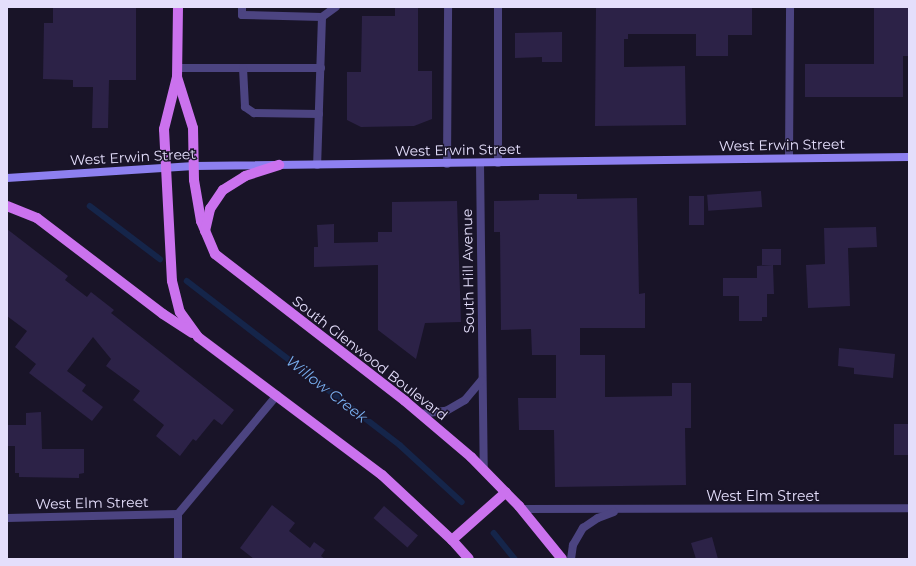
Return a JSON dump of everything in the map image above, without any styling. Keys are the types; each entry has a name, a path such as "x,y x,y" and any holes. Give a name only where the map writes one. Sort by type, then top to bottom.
{"main road":[{"path":"178,7 177,72 164,129 175,297 180,312 198,337"},
{"name":"South Glenwood Boulevard","path":"177,72 193,128 197,202 205,235 221,260 420,414 484,470 522,509 562,559"},
{"name":"West Erwin Street","path":"7,178 194,166 909,157"},
{"path":"205,235 210,209 223,190 245,176 279,165"},
{"path":"7,206 37,218 163,314 198,337 277,395 382,476 452,540 469,559"},
{"path":"452,540 506,492"}],"street":[{"path":"242,7 242,15 322,17 336,7"},
{"path":"447,164 448,7"},
{"path":"498,7 498,163"},
{"path":"789,158 790,7"},
{"path":"318,165 322,17"},
{"path":"177,72 243,68 321,68"},
{"path":"243,68 245,107 254,113 319,114"},
{"name":"South Hill Avenue","path":"480,163 484,470"},
{"path":"420,414 446,411 465,400 482,380"},
{"path":"178,559 178,514 277,395"},
{"name":"West Elm Street","path":"522,509 618,510 909,508"},
{"name":"West Elm Street","path":"571,559 573,546 583,528 598,518 618,510"},
{"name":"West Elm Street","path":"7,518 178,514"}],"building":[{"path":"53,7 136,7 136,80 109,80 108,128 92,128 93,87 73,87 73,80 43,79 44,23 53,23"},
{"path":"395,7 418,7 418,71 432,71 432,119 414,126 361,127 347,120 347,72 361,72 362,16 395,16"},
{"path":"596,7 752,7 752,35 728,35 728,56 696,56 696,34 628,34 628,39 624,39 624,67 685,66 686,125 595,126"},
{"path":"874,7 909,7 909,56 903,56 903,97 805,97 805,64 874,64"},
{"path":"562,32 562,62 542,62 542,57 515,58 515,33"},
{"path":"761,191 762,207 708,211 707,195"},
{"path":"539,194 577,194 577,199 637,198 639,294 645,293 645,328 580,328 580,355 605,355 605,397 672,396 672,383 691,383 691,428 685,428 686,485 555,487 554,430 519,430 518,398 556,398 556,355 532,355 531,329 501,330 500,232 494,232 494,201 539,200"},
{"path":"689,196 704,196 704,225 689,225"},
{"path":"457,201 461,322 425,323 416,359 378,330 378,265 314,267 314,247 318,247 317,225 334,224 334,243 378,242 378,232 392,232 392,202"},
{"path":"876,227 877,247 848,248 850,306 808,308 806,265 825,264 824,228"},
{"path":"7,229 68,276 65,280 87,297 91,292 114,310 111,313 234,410 222,425 214,419 196,441 193,439 180,456 156,436 164,425 133,400 140,391 106,366 111,359 93,337 67,371 86,385 82,391 103,407 92,421 29,373 36,364 15,347 27,331 7,316"},
{"path":"762,249 781,249 781,265 762,265"},
{"path":"773,265 774,294 767,294 767,317 762,317 762,321 739,321 739,296 723,296 723,278 757,278 757,266"},
{"path":"839,348 895,354 893,378 854,374 854,368 838,366"},
{"path":"41,412 42,449 84,449 84,473 79,474 79,478 19,477 19,473 15,473 15,446 7,446 7,425 26,425 26,413"},
{"path":"894,424 909,424 909,455 894,455"},
{"path":"272,505 295,523 289,531 310,548 314,542 325,550 321,556 325,559 254,559 240,548"},
{"path":"384,506 418,536 407,548 374,518"},
{"path":"712,537 718,559 696,559 691,543"}],"waterway":[{"name":"Willow Creek","path":"90,206 160,259"},
{"name":"Willow Creek","path":"187,281 400,445 462,502"},
{"name":"Willow Creek","path":"494,533 515,559"}]}
